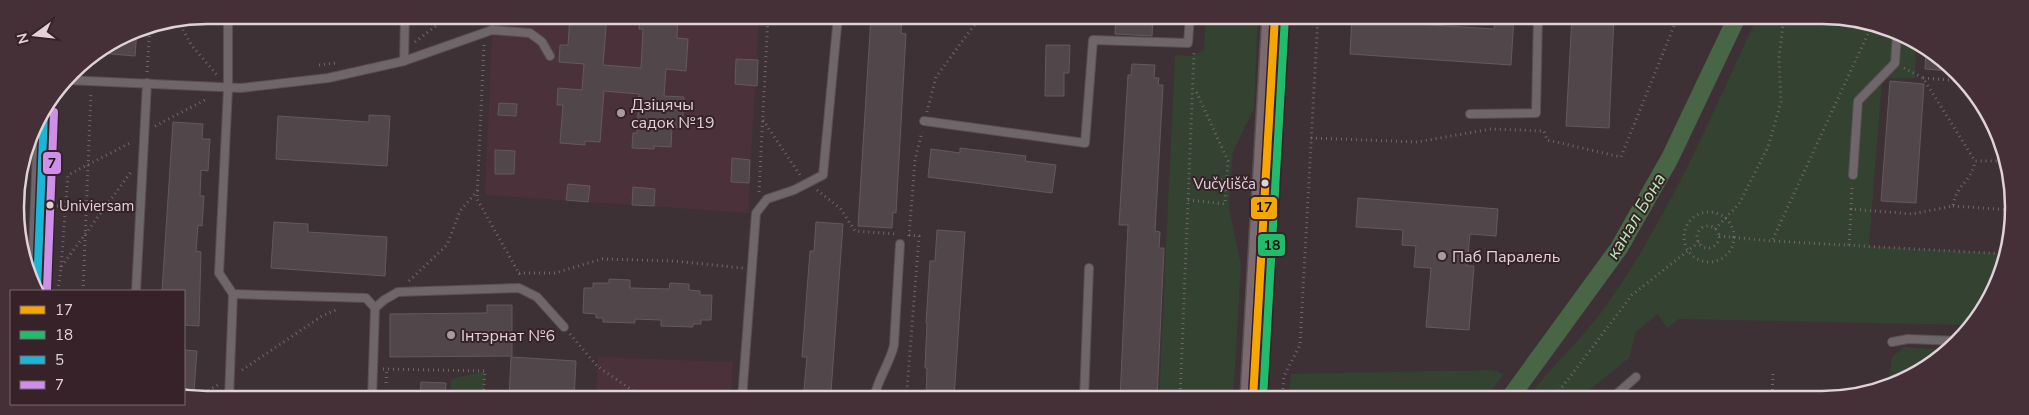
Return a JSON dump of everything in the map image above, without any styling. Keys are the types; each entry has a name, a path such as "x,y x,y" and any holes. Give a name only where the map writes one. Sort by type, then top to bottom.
{"main road":[{"path":"1253,391 1275,24"}],"street":[{"path":"38,277 43,125"}],"lane":[{"path":"228,24 228,89 219,272 233,294 229,391"},
{"path":"404,61 405,24"},
{"path":"743,391 756,213 768,199 823,175 837,24"},
{"path":"924,121 1085,143 1093,40 1188,44 1189,24"},
{"path":"1470,114 1536,113 1538,24"},
{"path":"75,80 228,89 328,78 404,61 492,30 530,33 542,42 550,56"},
{"path":"1853,175 1858,101 1894,63 1896,40"},
{"path":"136,290 147,83"},
{"path":"877,391 884,368 891,358 894,346 900,244"},
{"path":"1084,391 1089,268"},
{"path":"375,308 398,292 519,288 538,297 564,327"},
{"path":"233,294 366,298 375,308 372,391"},
{"path":"1892,342 1908,339 1948,341"},
{"path":"1620,391 1636,377"}],"path":[{"path":"404,50 438,24"},
{"path":"1283,391 1284,376 1300,345 1318,24"},
{"path":"1715,229 1739,204 1768,146 1781,102 1779,58 1783,24"},
{"path":"181,26 192,46 221,80 212,79"},
{"path":"1772,241 1870,30"},
{"path":"147,83 150,33"},
{"path":"484,33 477,200 519,273 538,297"},
{"path":"1180,391 1196,54 1188,44"},
{"path":"309,67 338,62"},
{"path":"1894,63 1923,78 1954,80"},
{"path":"1923,78 1975,161 1973,174 1955,192 1953,206"},
{"path":"83,290 91,81"},
{"path":"1188,200 1225,204 1227,181 1228,161 1195,87"},
{"path":"58,290 68,175 144,136 160,122 228,89"},
{"path":"763,119 803,179 840,208"},
{"path":"61,267 143,155"},
{"path":"1975,161 1999,161"},
{"path":"1848,245 1853,175"},
{"path":"1851,210 1912,214 1953,206 2005,210"},
{"path":"1711,212 1726,218 1731,225 1734,237 1732,248 1720,259 1704,262 1690,252 1684,238 1685,229 1695,216 1711,212"},
{"path":"1707,226 1715,229 1719,236 1717,243 1711,247 1704,247 1699,242 1698,235 1701,229 1707,226"},
{"path":"1719,236 1772,241 1999,254"},
{"path":"1558,391 1632,295 1690,252 1699,242"},
{"path":"519,273 555,273 602,259 674,261 746,269"},
{"path":"564,327 597,366 633,391"},
{"path":"373,369 485,371 484,391"},
{"path":"1772,391 1773,372"}],"shaded area":[{"name":"Дзіцячы садок №19","path":"493,24 759,24 748,213 485,195"},
{"path":"598,357 733,362 731,391 596,391"}],"green space":[{"path":"1206,24 1258,24 1254,108 1233,152 1229,208 1241,265 1233,391 1159,391 1175,55 1192,56 1204,50"},
{"path":"1754,24 1845,25 1881,34 1916,50 1915,78 1882,79 1869,246 1999,254 1981,299 1963,325 1679,319 1667,328 1658,314 1636,332 1629,358 1588,391 1533,391 1601,313 1632,267 1672,197"},
{"path":"1904,347 1938,349 1913,367 1889,378 1892,357"},
{"path":"1492,370 1504,374 1491,391 1289,391 1291,374"},
{"path":"485,371 484,391 450,391 451,379"}],"building":[{"path":"569,24 606,24 603,65 641,68 643,29 639,29 639,24 678,24 677,38 688,39 686,71 666,69 664,96 684,97 682,128 672,127 671,147 654,146 654,149 632,148 633,133 637,133 639,94 604,91 600,142 585,141 585,145 560,143 563,105 557,105 558,88 582,90 584,64 559,62 560,45 568,45"},
{"path":"871,24 902,24 901,33 906,34 896,213 893,212 892,228 858,226"},
{"path":"1116,24 1153,24 1152,36 1115,34"},
{"path":"1352,24 1415,24 1494,29 1494,24 1514,24 1511,65 1350,54"},
{"path":"1572,24 1614,24 1609,128 1566,126"},
{"path":"136,38 135,56 107,54"},
{"path":"1046,45 1070,45 1069,73 1064,73 1064,96 1045,96"},
{"path":"1926,56 1944,70 1925,69"},
{"path":"736,59 758,60 757,86 735,84"},
{"path":"1132,64 1155,65 1154,78 1159,78 1158,85 1163,85 1155,231 1160,232 1159,248 1164,248 1157,391 1120,391 1128,225 1119,225 1128,75 1131,75"},
{"path":"1890,81 1924,84 1916,203 1881,201"},
{"path":"499,103 517,104 516,116 498,115"},
{"path":"369,115 390,116 387,166 276,159 278,116 369,122"},
{"path":"173,122 203,124 202,139 210,139 208,171 201,170 200,196 204,196 202,226 198,225 196,251 201,252 199,326 185,325 185,290 162,290"},
{"path":"960,148 1026,156 1025,161 1056,165 1052,193 928,177 931,149 960,153"},
{"path":"495,150 515,151 514,174 495,174"},
{"path":"732,158 750,160 749,183 731,182"},
{"path":"568,184 590,186 588,202 566,200"},
{"path":"633,187 655,189 654,206 632,205"},
{"name":"Паб Паралель","path":"1358,198 1498,209 1496,236 1470,234 1467,266 1474,266 1469,330 1426,327 1431,268 1414,267 1416,246 1402,245 1403,230 1356,227"},
{"path":"274,222 308,224 308,232 387,237 385,276 271,268"},
{"path":"816,222 843,224 831,391 804,390 807,357 802,357 810,251 814,251"},
{"path":"937,230 965,232 954,391 926,391 926,323 930,261 935,261"},
{"path":"609,279 630,280 630,288 669,289 670,283 689,284 689,290 700,291 700,295 712,295 711,320 701,320 701,324 693,324 693,327 661,326 661,320 635,319 635,323 603,322 603,318 596,318 596,314 583,313 584,288 593,288 593,283 609,283"},
{"name":"Інтэрнат №6","path":"487,305 512,305 512,356 390,357 390,314 487,313"},
{"path":"185,350 197,351 194,391 185,390"},
{"path":"511,357 576,361 574,391 509,391"},
{"path":"421,382 446,383 446,391 420,391"}],"waterway":[{"name":"канал Бона","path":"1515,391 1619,248 1670,158 1734,24"}],"transit line":[{"name":"17","path":"1253,391 1275,24"},
{"name":"18","path":"1263,391 1285,24"},
{"name":"7","path":"47,289 54,112"},
{"name":"5","path":"37,277 43,125"}],"place":[{"name":"Дзіцячы садок №19","path":"621,113"},
{"name":"Vučylišča","path":"1265,183"},
{"name":"Univiersam","path":"50,205"},
{"name":"Паб Паралель","path":"1442,256"},
{"name":"Інтэрнат №6","path":"451,335"}]}
